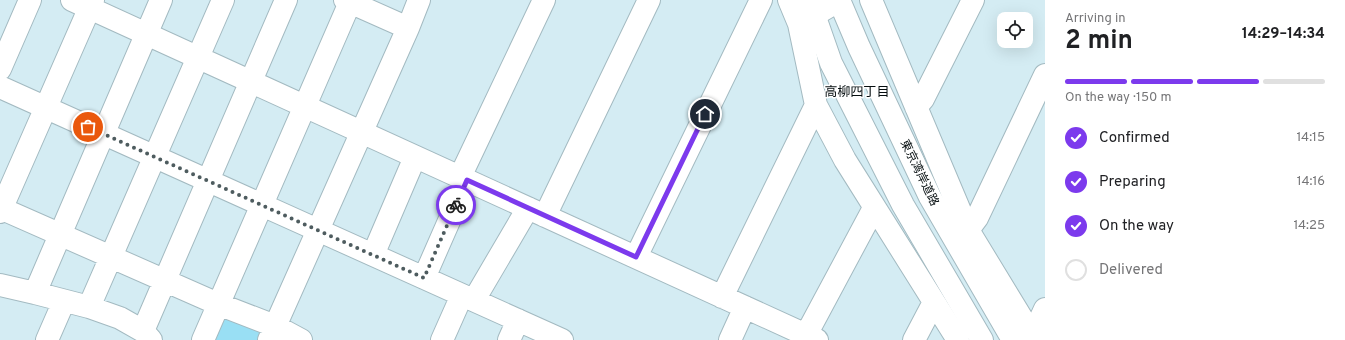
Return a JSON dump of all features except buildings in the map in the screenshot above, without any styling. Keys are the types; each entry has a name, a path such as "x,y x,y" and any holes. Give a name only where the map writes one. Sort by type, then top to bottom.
{"main road":[{"path":"0,69 30,0"},
{"path":"34,293 160,0"},
{"path":"88,308 222,0"},
{"path":"0,285 64,301 120,318 147,335 165,280 286,0"},
{"path":"272,333 408,28 419,0"},
{"path":"424,278 464,179 544,0"},
{"path":"442,340 468,298 536,212 649,0"},
{"path":"636,257 761,0"},
{"path":"789,0 807,13 903,205 982,340"},
{"path":"807,13 839,0"},
{"name":"東京湾岸道路","path":"839,0 859,47 930,197 1027,339"},
{"path":"871,0 968,230 1027,339 1045,310"},
{"path":"916,106 923,99 973,0"},
{"path":"203,340 349,1 408,28"},
{"path":"301,340 272,333 218,304 1,209 46,108 84,3 146,34 811,338 874,208"},
{"path":"807,13 816,105 845,160 874,208 958,340"},
{"path":"968,230 977,218 1045,75"},
{"path":"0,87 562,340"},
{"path":"722,297 816,105"},
{"path":"373,255 415,157"},
{"path":"47,340 64,301"},
{"path":"914,340 934,302"},
{"path":"730,340 745,307"},
{"path":"509,340 518,320"}],"shaded area":[{"path":"218,304 275,326 269,340 203,340"}],"way so far":[{"path":"88,127 424,278 456,205"}],"district":[{"name":"高柳四丁目","path":"857,93"}],"route":[{"path":"456,205 467,180 636,257 705,114"}]}
